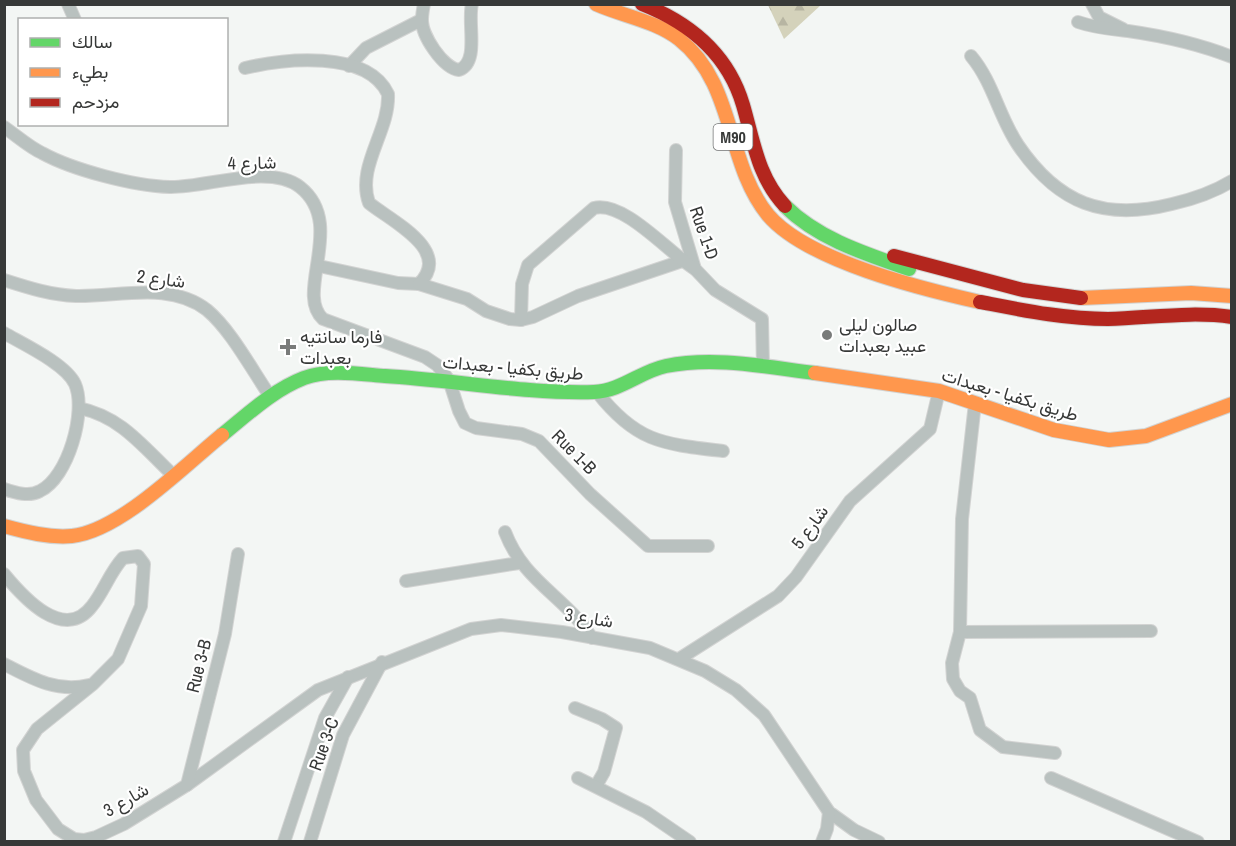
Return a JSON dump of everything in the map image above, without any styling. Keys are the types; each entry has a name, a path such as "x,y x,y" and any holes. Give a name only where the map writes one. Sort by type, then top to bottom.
{"main road":[{"name":"M90","path":"596,4 662,28 681,40 700,58 719,88 737,158 762,208 781,228 795,238 871,272 988,304 1055,316 1104,319 1207,314 1232,317"},
{"name":"M90","path":"642,4 668,13 687,24 719,57 733,78 756,160 776,195 792,213 812,228 864,251 961,286 1010,299 1052,306 1232,308"},
{"path":"864,251 910,260 994,285 1039,294 1070,297 1149,297 1194,293 1232,296"},
{"path":"871,272 900,290 965,313"},
{"path":"1040,327 1106,331 1207,327 1232,330"},
{"name":"طريق بكفيا - بعبدات","path":"4,526 56,537 88,533 118,519 174,476 270,396 295,382 321,375 366,374 449,380 554,392 597,392 624,385 653,370 679,363 716,362 879,380 939,391 1054,430 1108,440 1146,435 1232,404"}],"street":[{"path":"68,4 74,18"},
{"path":"424,4 421,20 425,34 448,65 459,70 468,66 470,59 469,16 472,4"},
{"path":"1092,4 1100,17 1126,31"},
{"path":"349,66 366,48 421,20"},
{"path":"1078,22 1102,29 1126,31 1202,46 1232,57"},
{"path":"971,56 986,77 1016,143 1024,154 1063,192 1082,203 1113,211 1146,211 1205,196 1232,181"},
{"path":"244,68 305,59 349,66 378,79 388,94 381,131 365,187 369,203 415,236 425,248 430,265 426,277 419,284"},
{"name":"شارع 4","path":"4,127 40,152 58,161 131,182 171,187 258,178 279,179 295,184 308,196 318,218 319,266 314,280 314,308 323,319 424,357 437,365 449,380"},
{"name":"Rue 1-D","path":"676,150 675,202 696,269 715,291 762,319 763,367"},
{"path":"521,320 522,284 528,265 594,207 608,207 641,225 682,261 696,269"},
{"path":"319,266 398,283 419,284 467,299 502,316 521,320 533,317 578,296 682,261"},
{"name":"شارع 2","path":"4,280 39,292 57,294 153,293 185,298 207,311 216,320 270,396"},
{"path":"4,333 66,372 75,384 79,408 67,457 57,476 47,487 29,495 4,489"},
{"name":"Rue 1-B","path":"449,380 465,423 476,428 522,434 539,441 598,501 648,546 708,546"},
{"name":"شارع 5","path":"679,659 784,590 850,501 930,429 939,391"},
{"path":"597,392 623,422 651,439 678,446 723,451"},
{"path":"975,403 962,519 960,632 952,663 953,679 960,691 970,698 980,730 1003,747 1056,753"},
{"path":"79,408 108,416 174,476"},
{"path":"505,532 519,563 576,615 592,638"},
{"name":"Rue 3-B","path":"187,785 225,634 238,554"},
{"name":"شارع 3","path":"4,574 36,608 48,616 69,619 91,608 123,558 133,555 142,558 146,572 141,606 118,659 93,684 37,729 23,750 24,771 36,800 58,828 74,839 84,840 96,837 124,824 187,785 318,690 382,662 471,629 518,625 650,648 679,659 724,683 750,701 778,734 829,812 854,831 879,842"},
{"path":"406,581 519,563"},
{"path":"960,632 1151,631"},
{"name":"Rue 3-C","path":"309,842 343,735 382,662"},
{"path":"4,664 37,681 51,685 75,688 93,684"},
{"name":"Rue 3-C","path":"284,842 325,718 348,676"},
{"path":"575,708 602,719 616,728 604,772 596,786"},
{"path":"578,778 646,812 690,842"},
{"path":"1051,778 1178,837 1198,842"},
{"path":"822,842 827,829 829,812"}],"green space":[{"path":"768,5 821,5 784,39"}],"traffic: fast":[{"path":"785,206 798,218 827,236 909,269"},
{"path":"222,435 282,389 314,375 355,373 516,389 594,392 622,385 666,366 684,363 722,362 815,373"}],"traffic: slow":[{"path":"596,4 650,23 670,33 697,57 711,78 721,100 744,171 754,194 768,215 786,231 809,246 867,271 980,302"},
{"path":"1081,298 1191,293 1232,296"},
{"path":"815,373 939,391 1054,430 1109,440 1146,436 1232,404"},
{"path":"4,526 55,536 72,536 91,531 131,510 222,435"}],"traffic: jam":[{"path":"642,4 691,31 705,42 728,70 743,105 763,171 785,206"},
{"path":"894,256 1023,290 1081,298"},
{"path":"980,302 1044,314 1092,319 1185,315 1232,317"}],"place":[{"name":"صالون ليلى عبيد بعبدات","path":"827,335"},
{"name":"فارما سانتيه بعبدات","path":"288,347"}]}
